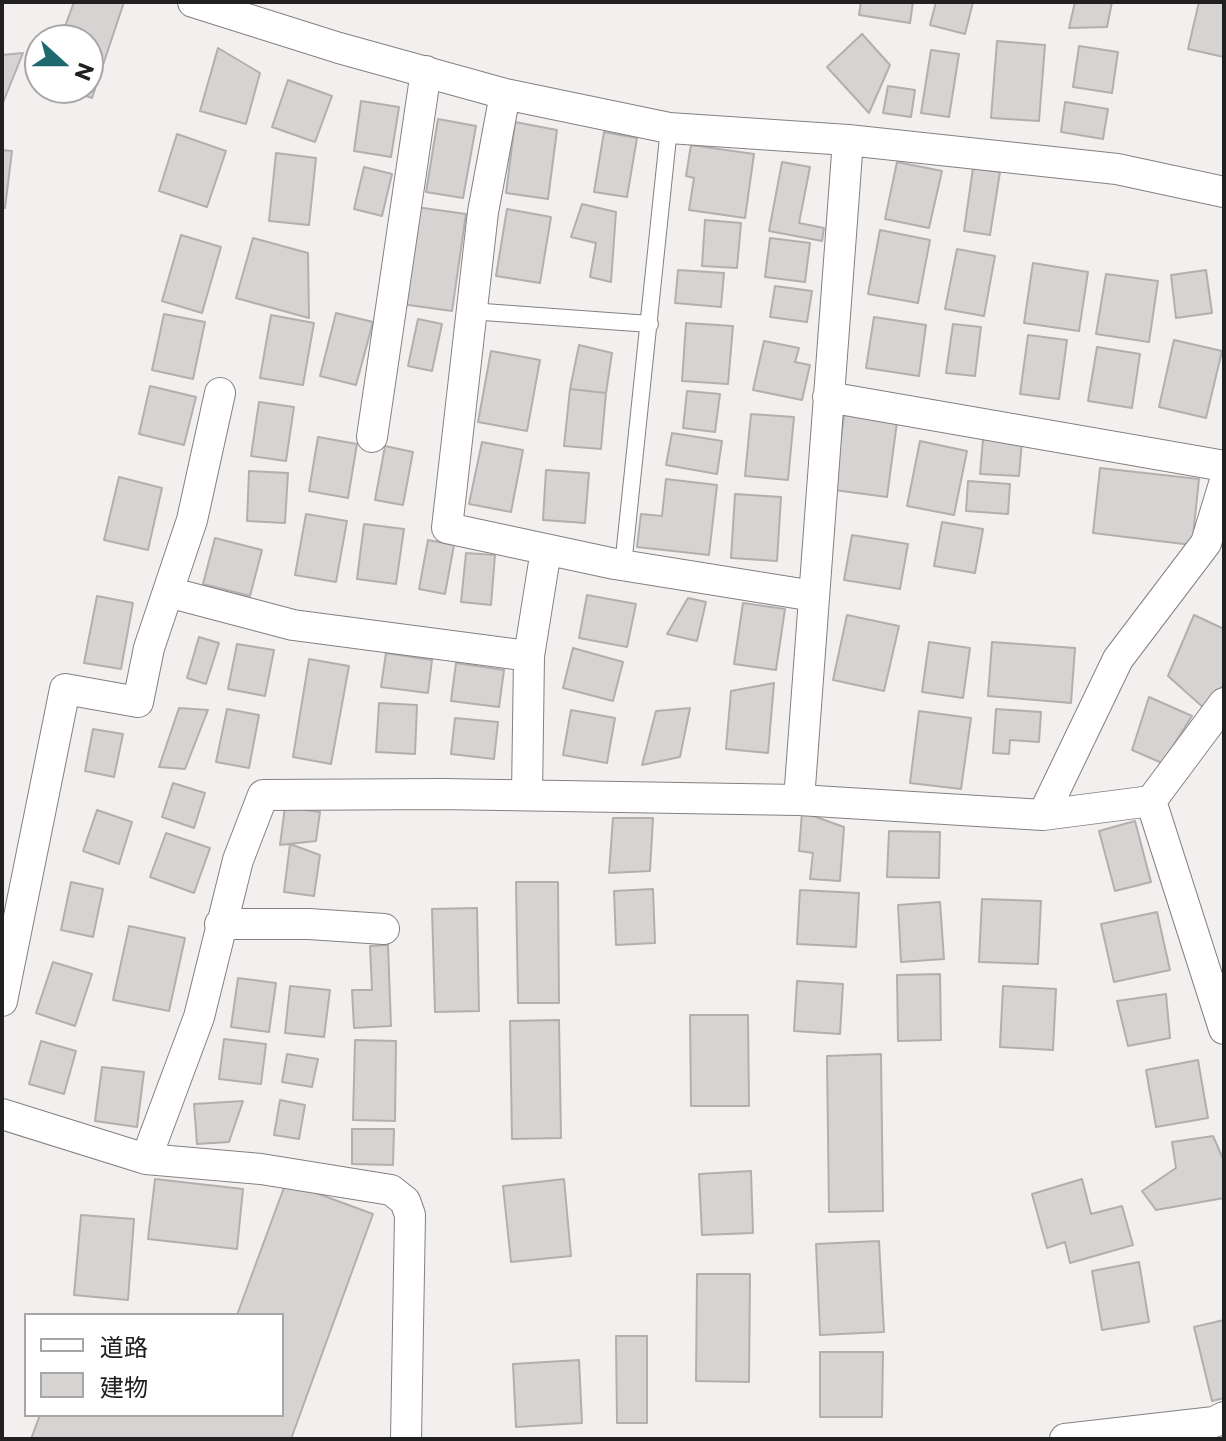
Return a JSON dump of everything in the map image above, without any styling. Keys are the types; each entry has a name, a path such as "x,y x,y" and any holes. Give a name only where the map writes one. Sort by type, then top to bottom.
{"street":[{"path":"193,2 505,94 669,128 848,140 1117,169 1224,192"},
{"path":"372,437 426,71"},
{"path":"505,94 483,212 447,528 623,566 814,596"},
{"path":"799,800 848,140"},
{"path":"2,1001 65,689 138,702 149,648 192,520 220,393"},
{"path":"828,397 1224,466"},
{"path":"1043,815 1118,659 1206,543 1224,484"},
{"path":"527,795 529,656 546,550"},
{"path":"168,592 293,625 529,656"},
{"path":"146,1159 199,1017 238,860 263,795 527,795 799,800 1043,815 1151,801 1224,703"},
{"path":"1151,801 1224,1029"},
{"path":"220,924 309,924 384,929"},
{"path":"2,1114 146,1159 261,1169 391,1190 405,1201 410,1215 406,1439"},
{"path":"1065,1439 1214,1422 1224,1417"}],"lane":[{"path":"623,566 669,128"},
{"path":"470,311 650,324"}],"building":[{"path":"74,2 124,2 104,62 104,24 66,24"},
{"path":"861,2 913,2 910,23 859,15"},
{"path":"936,2 973,2 965,34 930,25"},
{"path":"1075,2 1112,2 1107,27 1069,28"},
{"path":"1199,2 1224,2 1224,57 1188,49"},
{"path":"862,34 890,65 869,113 827,67"},
{"path":"997,41 1045,45 1039,121 991,118"},
{"path":"1079,46 1118,52 1112,93 1073,87"},
{"path":"218,48 260,73 246,124 200,111"},
{"path":"931,50 959,54 949,117 921,113"},
{"path":"23,53 2,105 2,55"},
{"path":"288,80 332,96 315,142 272,127"},
{"path":"888,86 915,90 911,117 883,113"},
{"path":"361,101 399,107 391,157 354,151"},
{"path":"1065,102 1108,109 1103,139 1061,132"},
{"path":"438,119 476,126 463,198 426,192"},
{"path":"515,122 557,130 548,199 506,193"},
{"path":"604,132 637,138 627,197 594,192"},
{"path":"177,134 226,151 207,207 159,191"},
{"path":"691,145 754,154 745,218 689,210 694,178 686,176"},
{"path":"2,150 12,151 5,208 2,207"},
{"path":"276,153 316,158 309,225 269,221"},
{"path":"782,162 810,167 799,223 824,228 822,241 769,231"},
{"path":"897,162 942,171 929,228 885,219"},
{"path":"364,167 392,174 382,216 354,209"},
{"path":"973,168 1000,172 990,235 964,231"},
{"path":"582,204 616,212 611,282 590,277 596,243 571,237"},
{"path":"416,207 466,214 452,311 401,304"},
{"path":"507,209 551,217 540,283 496,276"},
{"path":"705,220 741,223 737,268 702,266"},
{"path":"880,230 930,240 918,303 868,294"},
{"path":"181,235 221,247 202,313 162,301"},
{"path":"253,238 308,253 309,318 236,298"},
{"path":"770,238 810,243 805,282 765,277"},
{"path":"957,249 995,256 984,316 945,309"},
{"path":"1033,263 1088,272 1079,331 1024,323"},
{"path":"678,270 724,273 721,307 675,303"},
{"path":"1206,270 1212,313 1176,318 1171,275"},
{"path":"1106,274 1158,281 1149,342 1096,334"},
{"path":"775,286 812,291 807,322 770,317"},
{"path":"336,313 373,322 356,385 320,376"},
{"path":"164,314 205,322 193,379 152,370"},
{"path":"271,315 314,323 303,385 260,378"},
{"path":"874,317 926,325 919,376 866,368"},
{"path":"418,319 442,324 432,371 408,366"},
{"path":"686,323 733,326 728,384 682,381"},
{"path":"953,324 981,327 975,376 946,373"},
{"path":"1028,335 1067,340 1059,399 1020,394"},
{"path":"1174,340 1222,351 1206,418 1159,407"},
{"path":"764,341 799,348 795,362 810,365 802,400 753,390"},
{"path":"579,345 612,353 606,393 570,389"},
{"path":"1097,347 1140,354 1132,408 1088,401"},
{"path":"491,351 540,360 527,431 478,422"},
{"path":"150,386 196,397 184,445 139,434"},
{"path":"570,389 606,393 601,449 564,446"},
{"path":"687,391 720,394 715,432 683,428"},
{"path":"259,402 294,407 286,461 251,456"},
{"path":"751,414 794,417 788,480 745,476"},
{"path":"844,415 897,422 887,497 834,490"},
{"path":"672,433 722,441 717,474 666,465"},
{"path":"318,437 357,444 348,498 309,491"},
{"path":"983,439 1022,441 1019,476 980,474"},
{"path":"920,441 967,451 954,515 907,506"},
{"path":"482,442 523,450 511,512 469,504"},
{"path":"385,446 413,452 403,505 375,500"},
{"path":"1100,468 1199,479 1192,545 1093,533"},
{"path":"546,470 589,473 585,523 543,520"},
{"path":"249,471 288,473 285,523 247,521"},
{"path":"119,477 162,488 148,550 104,540"},
{"path":"666,479 717,485 709,555 637,547 641,514 662,516"},
{"path":"968,481 1010,484 1008,514 966,511"},
{"path":"735,494 781,497 777,561 731,558"},
{"path":"306,514 347,521 336,582 295,575"},
{"path":"942,522 983,529 975,573 934,566"},
{"path":"364,524 404,529 396,584 357,579"},
{"path":"852,535 908,544 900,589 844,580"},
{"path":"215,538 262,550 250,596 203,584"},
{"path":"428,540 454,545 445,594 419,589"},
{"path":"466,553 495,555 491,605 461,602"},
{"path":"587,595 636,604 627,647 579,638"},
{"path":"97,596 133,603 121,669 84,663"},
{"path":"688,598 706,602 697,641 667,634"},
{"path":"743,603 785,609 776,670 734,664"},
{"path":"847,615 899,626 884,691 833,680"},
{"path":"1194,615 1224,629 1224,684 1205,709 1168,676"},
{"path":"199,637 219,643 206,684 187,678"},
{"path":"929,642 970,648 963,698 922,692"},
{"path":"992,642 1075,648 1071,703 988,696"},
{"path":"237,644 274,650 265,696 228,689"},
{"path":"573,648 623,662 613,701 563,688"},
{"path":"386,653 432,660 428,693 381,687"},
{"path":"309,659 349,666 331,764 293,757"},
{"path":"456,663 504,670 499,707 451,701"},
{"path":"774,683 768,753 726,749 731,691"},
{"path":"1149,697 1192,716 1162,763 1132,750"},
{"path":"379,703 417,705 415,754 376,752"},
{"path":"179,708 208,710 185,769 159,767"},
{"path":"690,708 680,757 642,765 656,711"},
{"path":"227,709 259,715 249,768 216,762"},
{"path":"996,709 1041,712 1039,742 1010,740 1009,754 993,753"},
{"path":"571,710 615,718 607,763 563,755"},
{"path":"919,711 971,718 961,789 910,783"},
{"path":"455,718 498,722 494,759 451,754"},
{"path":"93,729 123,734 114,777 85,771"},
{"path":"173,783 205,793 194,828 162,817"},
{"path":"285,807 320,812 316,841 280,845"},
{"path":"97,810 132,822 119,864 83,851"},
{"path":"802,812 844,827 840,881 810,879 813,853 799,851"},
{"path":"613,818 653,818 650,871 609,873"},
{"path":"1135,821 1151,882 1115,891 1099,831"},
{"path":"889,831 940,832 939,878 887,877"},
{"path":"166,833 210,848 194,893 150,877"},
{"path":"290,844 320,855 314,896 284,892"},
{"path":"71,882 103,889 93,937 61,930"},
{"path":"516,882 558,882 559,1003 518,1003"},
{"path":"653,889 655,943 616,945 614,891"},
{"path":"800,890 859,893 856,947 797,944"},
{"path":"982,899 1041,901 1038,964 979,962"},
{"path":"940,902 944,959 901,962 898,905"},
{"path":"477,908 479,1011 435,1012 432,909"},
{"path":"1157,912 1170,970 1114,982 1101,924"},
{"path":"129,926 185,938 169,1011 113,1000"},
{"path":"388,945 391,1026 354,1028 352,990 372,990 370,946"},
{"path":"53,962 92,974 75,1026 36,1013"},
{"path":"940,974 941,1040 898,1041 897,975"},
{"path":"238,978 276,983 269,1032 231,1027"},
{"path":"797,981 843,984 840,1034 794,1031"},
{"path":"290,986 330,990 324,1037 285,1033"},
{"path":"1003,986 1056,989 1053,1050 1000,1047"},
{"path":"1166,994 1170,1038 1128,1046 1117,1001"},
{"path":"690,1015 748,1015 749,1106 691,1106"},
{"path":"559,1020 561,1138 512,1139 510,1021"},
{"path":"224,1039 266,1044 261,1084 219,1079"},
{"path":"355,1040 396,1041 395,1121 353,1120"},
{"path":"41,1041 76,1051 64,1094 29,1084"},
{"path":"287,1054 318,1059 312,1087 282,1082"},
{"path":"881,1054 883,1211 829,1212 827,1056"},
{"path":"1198,1060 1208,1118 1156,1127 1146,1070"},
{"path":"102,1067 144,1072 137,1127 95,1121"},
{"path":"280,1100 305,1105 299,1139 274,1135"},
{"path":"243,1101 229,1142 197,1144 194,1104"},
{"path":"352,1129 394,1129 393,1165 352,1164"},
{"path":"1213,1136 1224,1161 1224,1198 1156,1210 1142,1191 1176,1168 1172,1142"},
{"path":"751,1171 753,1233 702,1235 699,1174"},
{"path":"155,1179 243,1189 237,1249 148,1239"},
{"path":"564,1179 571,1256 511,1262 503,1186"},
{"path":"1082,1179 1091,1214 1122,1206 1133,1245 1070,1263 1065,1242 1047,1248 1032,1194"},
{"path":"286,1182 373,1214 291,1439 31,1439 39,1417 284,1417 284,1313 238,1313"},
{"path":"81,1215 134,1219 128,1300 74,1295"},
{"path":"879,1241 884,1332 820,1335 816,1244"},
{"path":"1139,1262 1149,1322 1102,1330 1092,1271"},
{"path":"697,1274 750,1274 749,1382 696,1381"},
{"path":"1224,1320 1224,1398 1212,1401 1194,1327"},
{"path":"616,1336 647,1336 647,1423 617,1423"},
{"path":"820,1352 883,1352 882,1417 820,1417"},
{"path":"579,1360 582,1423 516,1427 513,1364"}]}
